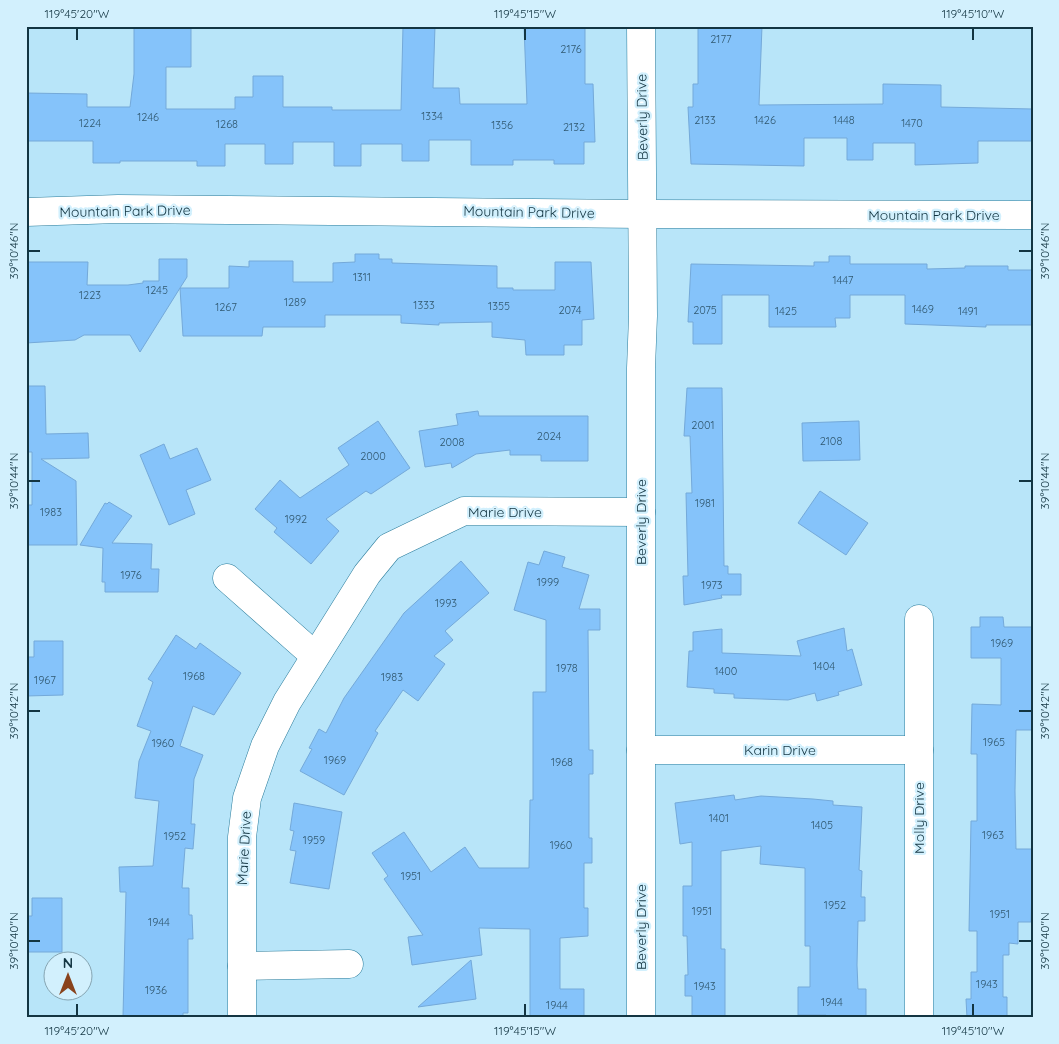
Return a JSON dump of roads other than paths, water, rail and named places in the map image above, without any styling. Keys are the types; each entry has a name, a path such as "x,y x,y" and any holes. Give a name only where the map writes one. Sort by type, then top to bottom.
{"street":[{"name":"Beverly Drive","path":"641,26 643,214 641,1018"},
{"name":"Mountain Park Drive","path":"26,212 128,210 1033,215"},
{"name":"Marie Drive","path":"242,1018 242,837 247,798 265,746 287,702 314,655 367,574 389,548 464,511 641,512"},
{"path":"227,578 314,655"},
{"name":"Molly Drive","path":"919,619 919,1018"},
{"name":"Karin Drive","path":"641,750 919,750"},
{"path":"242,966 350,964"}]}
